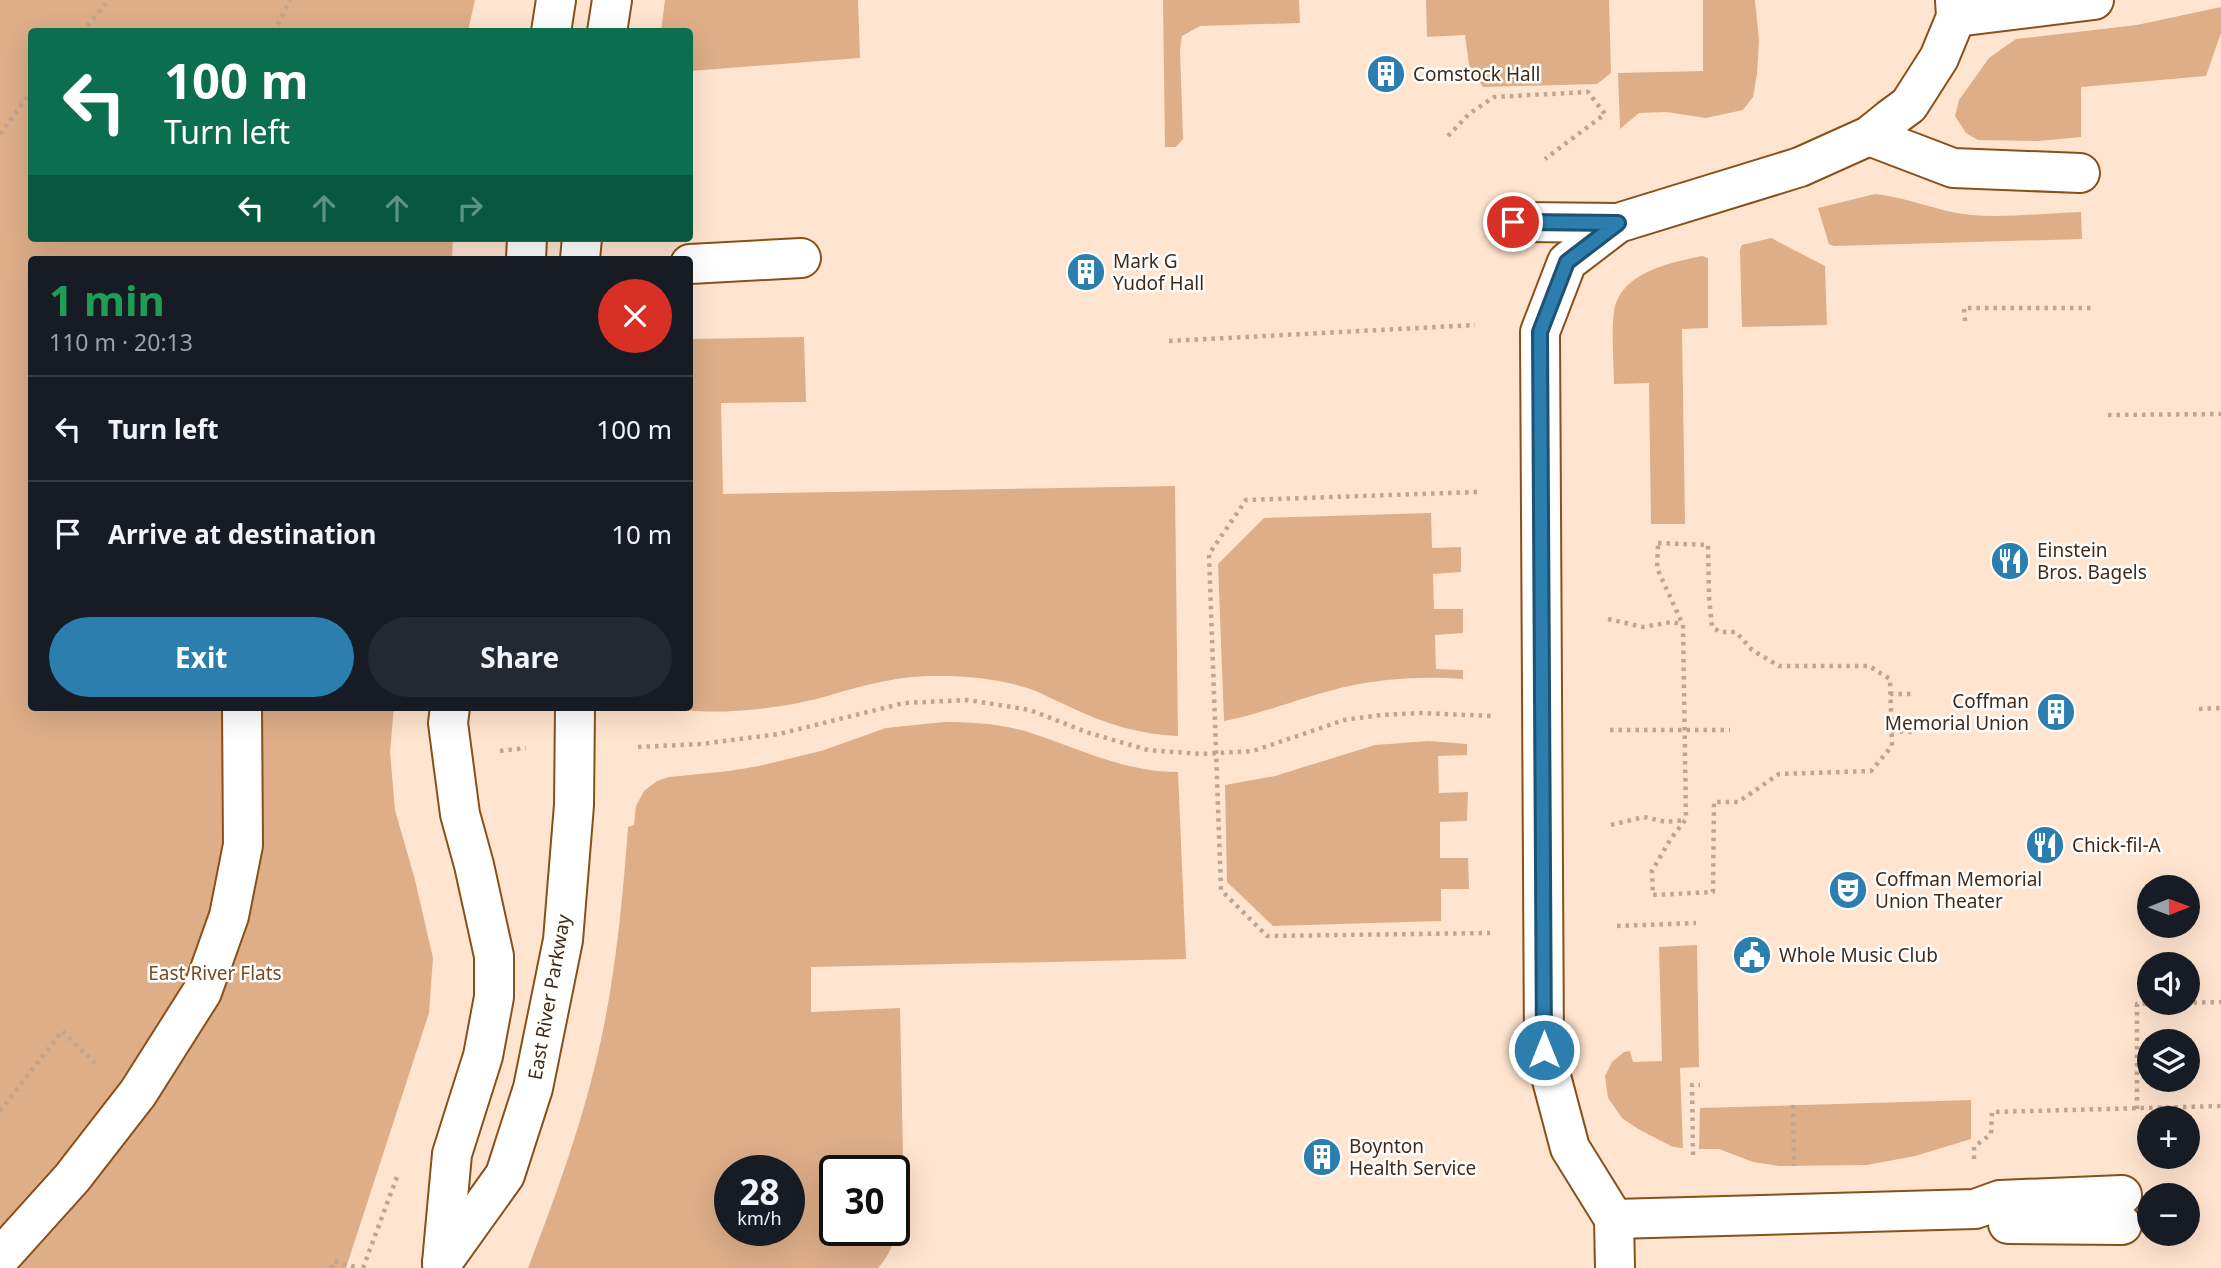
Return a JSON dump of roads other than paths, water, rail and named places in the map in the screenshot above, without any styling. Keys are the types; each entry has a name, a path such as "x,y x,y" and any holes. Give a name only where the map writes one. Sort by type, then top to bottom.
{"street":[{"path":"552,28 556,0"},
{"path":"608,28 612,0"},
{"path":"1513,222 1618,223 1800,167 1869,136 1909,104 1939,58 1955,8 2094,0"},
{"path":"1869,136 1953,169 2080,173"},
{"path":"1615,1268 1614,1219 1570,1148 1544,1050 1540,332 1567,262 1618,223"},
{"path":"693,264 801,258"},
{"path":"0,1258 72,1178 138,1093 202,992 229,916 243,845 242,711"},
{"name":"East River Parkway","path":"441,1266 452,1154 483,1056 494,998 494,956 460,814 448,723 450,711"},
{"name":"East River Parkway","path":"441,1266 505,1175 533,1088 563,940 574,805 575,711"},
{"path":"1614,1219 1975,1209 2000,1200 2122,1210"}],"place":[{"name":"Comstock Hall","path":"1386,74"},
{"name":"Mark G Yudof Hall","path":"1086,272"},
{"name":"Einstein Bros. Bagels","path":"2010,561"},
{"name":"Coffman Memorial Union","path":"2056,712"},
{"name":"Chick-fil-A","path":"2045,845"},
{"name":"Coffman Memorial Union Theater","path":"1848,890"},
{"name":"Whole Music Club","path":"1752,955"},
{"name":"Boynton Health Service","path":"1322,1157"}],"park label":[{"name":"East River Flats","path":"215,973"}]}
